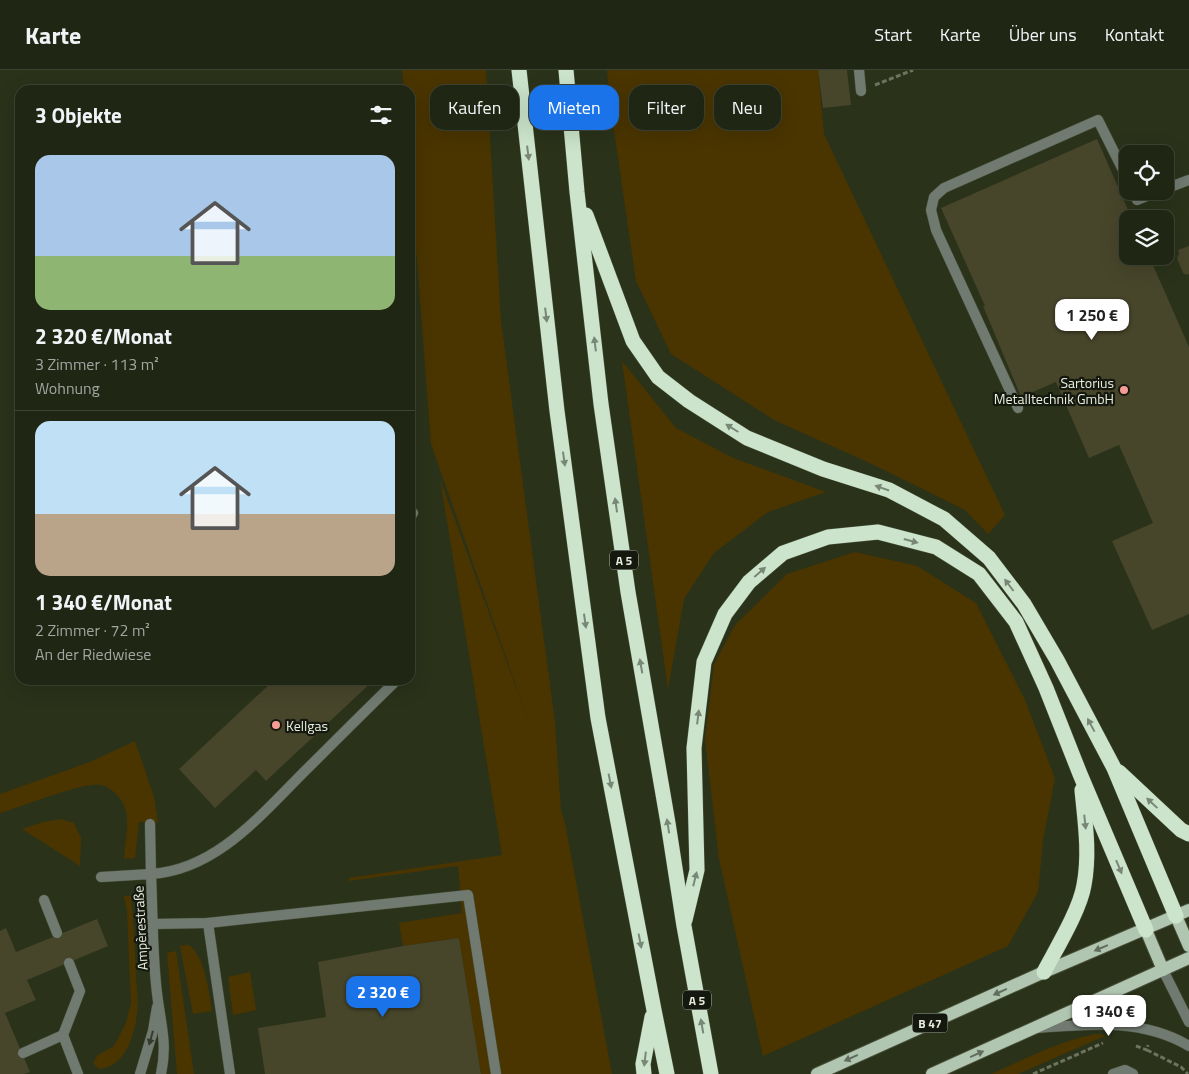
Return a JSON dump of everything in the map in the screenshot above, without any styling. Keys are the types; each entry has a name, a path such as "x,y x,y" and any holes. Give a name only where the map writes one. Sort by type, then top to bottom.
{"highway":[{"path":"519,70 557,411 598,718 667,1074"},
{"name":"A 5","path":"566,70 577,192 601,404 627,583 684,926 711,1074"},
{"path":"577,192 633,340 658,377 689,402 747,438 823,469 889,490 944,519 989,558 1024,604 1057,660 1114,768 1182,913"},
{"path":"684,926 697,870 694,748 704,662 725,614 749,582 782,553 828,536 878,532 936,547 979,574 1016,622 1046,688 1146,930"},
{"path":"1114,768 1181,830 1189,834"},
{"path":"1044,972 1073,916 1084,887 1086,830 1080,774"},
{"path":"644,1074 643,1064 654,1010"}],"main road":[{"name":"B 47","path":"816,1074 1044,972 1182,913"},
{"path":"1182,913 1189,946"},
{"path":"1146,930 1163,970"},
{"path":"932,1074 1189,958"}],"street":[{"path":"859,70 861,91"},
{"path":"1018,408 936,230 931,210 934,196 944,188 1098,120 1119,162"},
{"path":"1174,186 1189,180"},
{"path":"150,824 151,874 167,873 201,861 244,832 392,685"},
{"name":"Ampèrestraße","path":"101,876 151,874 158,1001 163,1030 164,1055 161,1074"},
{"path":"153,924 208,923 468,895 496,1074"},
{"path":"44,900 57,933"},
{"path":"208,923 230,1074"},
{"path":"69,964 80,991 63,1035 78,1074"},
{"path":"1163,970 1189,1022"},
{"name":"Ampèrestraße","path":"140,1074 153,1031 158,1001"},
{"path":"1031,1029 1089,1024 1135,1027 1152,1029 1189,1046"},
{"path":"23,1053 63,1035"},
{"path":"1113,1074 1125,1070 1133,1074"}],"path":[{"path":"861,91 913,70"},
{"path":"1147,1050 1182,1068 1188,1074"}],"shaded area":[{"path":"402,70 486,70 487,85 430,85 430,130 490,130 501,321 555,722 561,811 565,823 612,1074 481,1074 459,938 403,946 399,923 462,913 458,866 349,881 349,878 502,855 440,479 531,728 431,444 415,234 415,85 404,85"},
{"path":"607,70 818,70 824,134 1005,515 988,534 965,510 874,465 774,420 671,354 636,281 614,130 619,130 619,85 608,85"},
{"path":"622,361 676,428 733,458 826,492 768,512 714,553 684,599 668,689"},
{"path":"855,552 917,566 976,603 1025,700 1055,778 1043,840 1038,892 1008,946 763,1056 719,859 705,740 714,664 735,625 787,574"},
{"path":"135,741 154,797 158,823 139,822 135,858 124,859 127,827 125,808 116,794 105,786 92,785 80,787 0,813 0,794 90,762"},
{"path":"61,819 74,823 81,838 80,866 22,829 43,822"},
{"path":"124,896 131,896 138,1009 134,1031 127,1049 116,1062 108,1067 99,1069 93,1063 98,1055 114,1046 126,1023 131,1003 127,910"},
{"path":"189,945 199,957 203,966 212,1011 193,1014 180,946"},
{"path":"176,951 194,1074 177,1074 167,953"},
{"path":"250,972 256,1010 233,1015 228,977"},
{"path":"1096,1034 1107,1035 1018,1074 991,1074 1055,1046"}],"building":[{"path":"818,70 847,70 851,105 823,108"},
{"name":"Sartorius Metalltechnik GmbH","path":"1097,139 1119,189 1119,200 1124,200 1128,210 1119,210 1119,265 1153,265 1189,347 1189,614 1152,630 1112,541 1153,523 1119,445 1089,458 1056,382 1021,397 983,306 985,306 941,208"},
{"path":"1189,246 1189,274 1186,275 1183,273 1177,258 1178,250"},
{"name":"Kellgas","path":"269,685 369,685 266,781 256,770 215,808 179,769"},
{"path":"97,919 108,946 27,980 36,1000 5,1013 30,1072 24,1074 0,1074 0,931 6,928 16,952"},
{"path":"459,938 481,1074 265,1074 258,1028 326,1017 318,962 403,946"}],"place":[{"name":"Sartorius Metalltechnik GmbH","path":"1124,390"},
{"name":"Kellgas","path":"276,725"}]}
